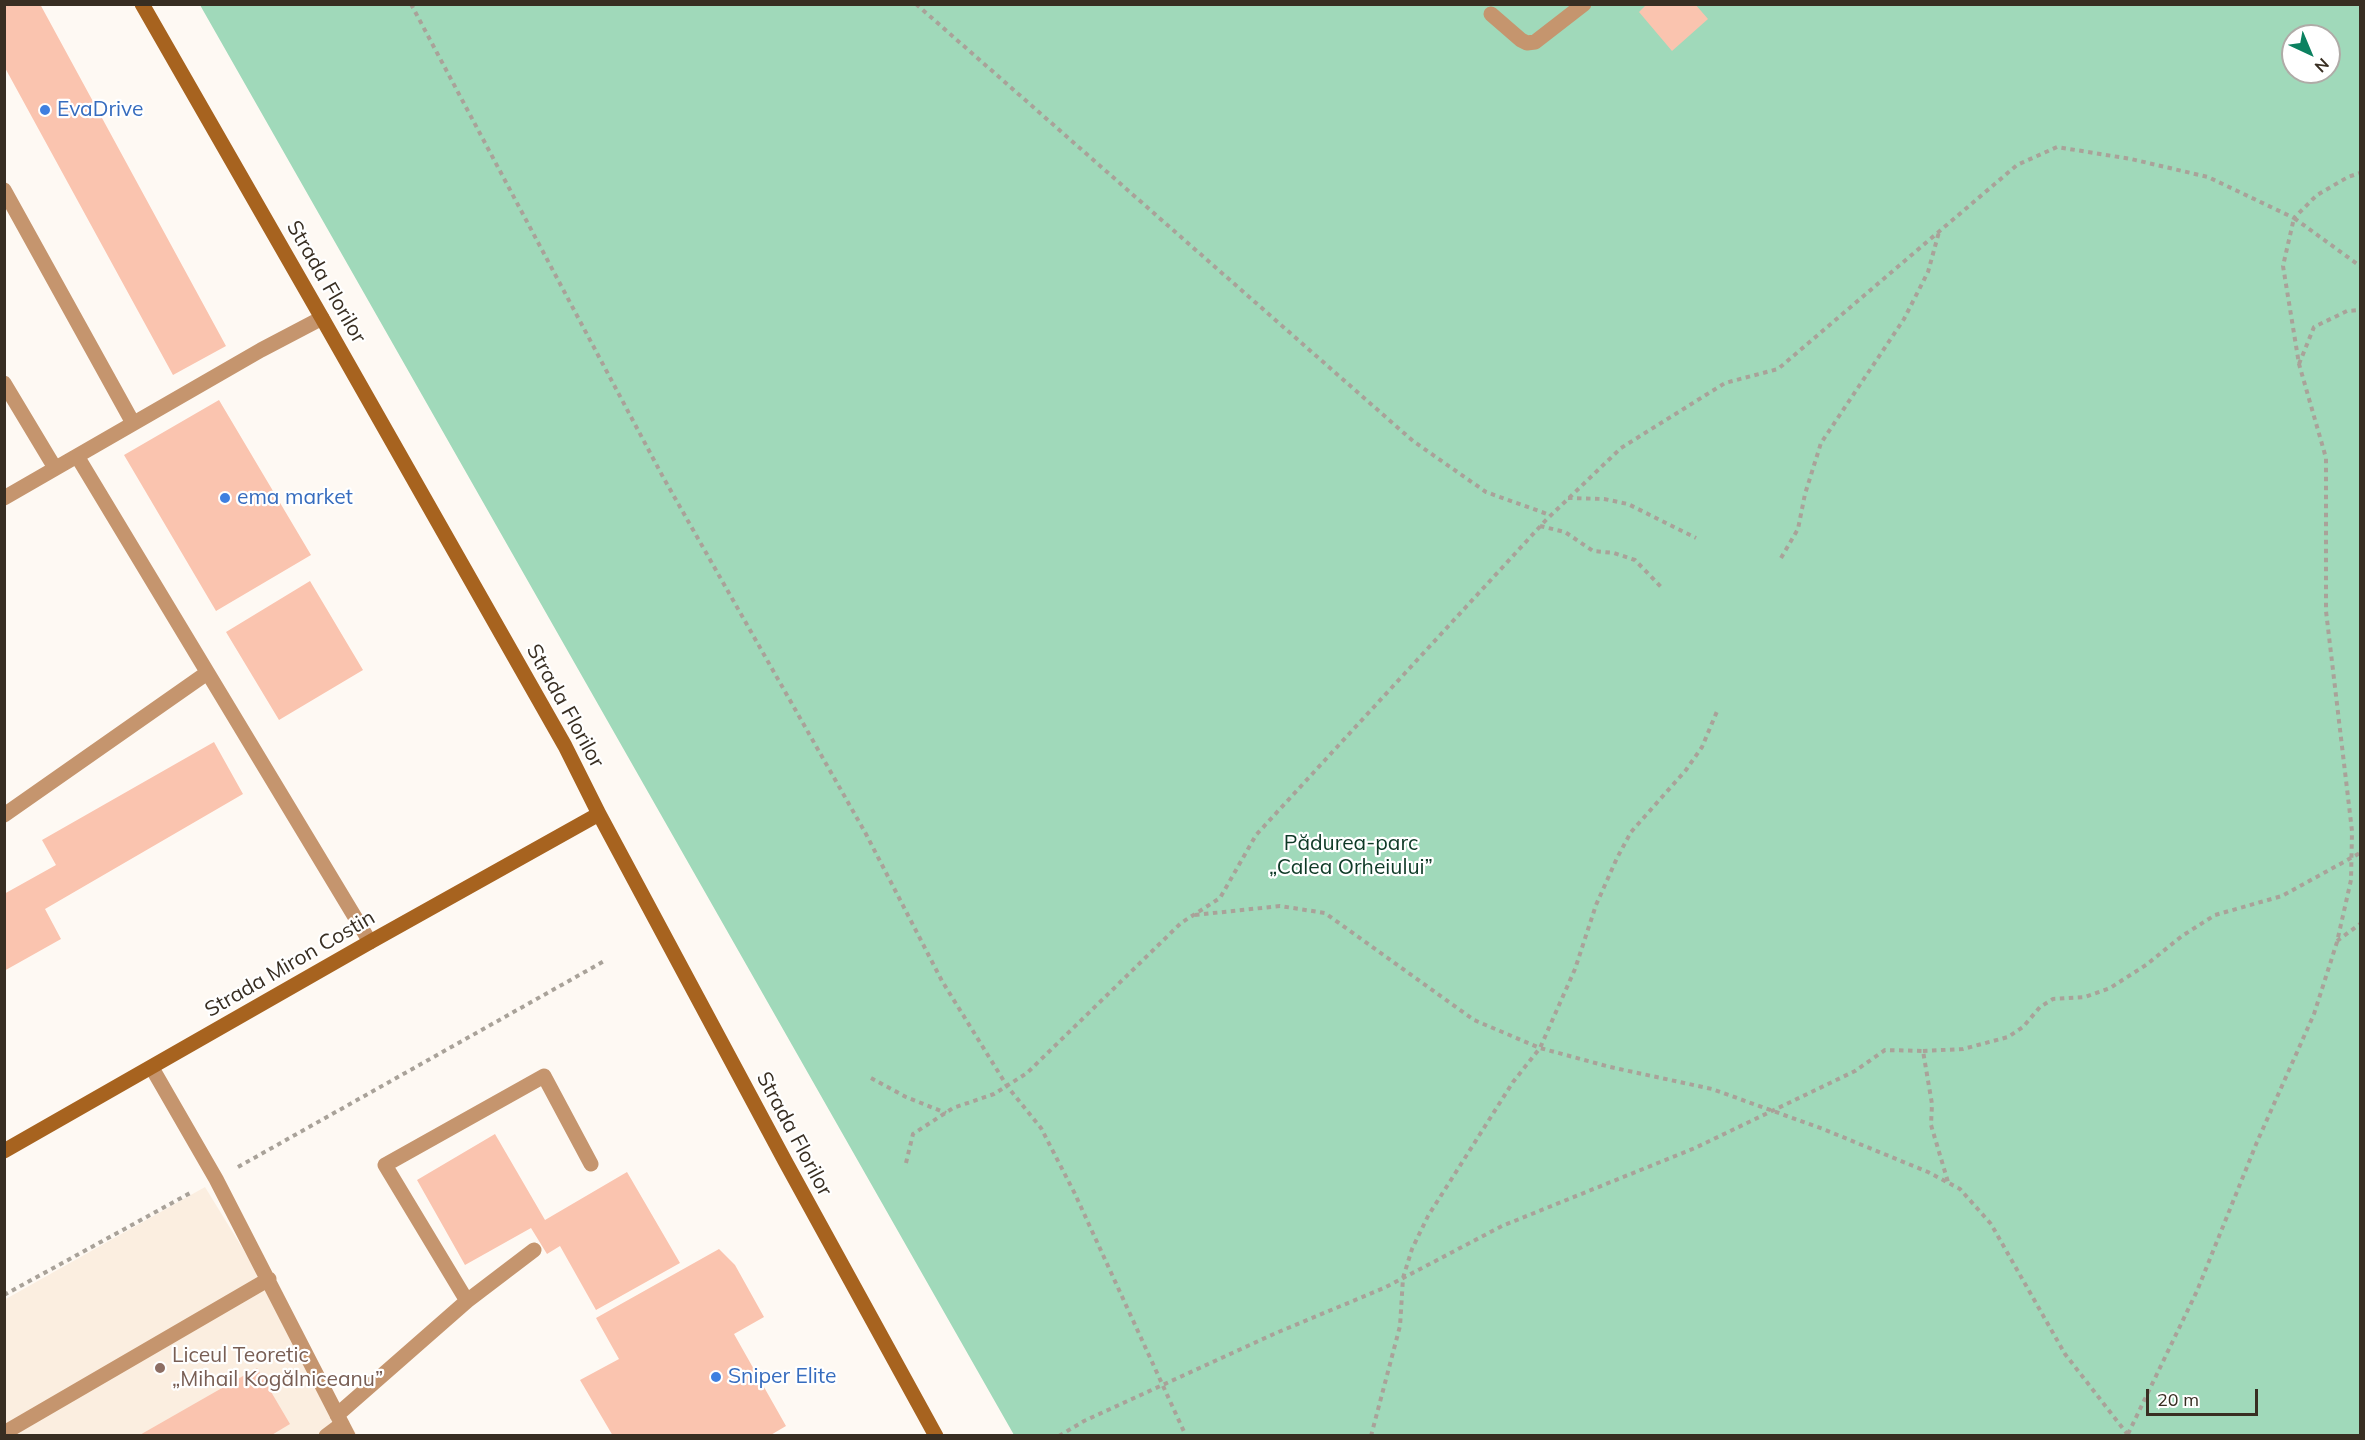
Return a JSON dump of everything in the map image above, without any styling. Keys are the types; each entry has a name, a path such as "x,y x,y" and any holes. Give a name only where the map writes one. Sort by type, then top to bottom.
{"main road":[{"name":"Strada Florilor","path":"142,4 565,746 598,814 936,1436"},
{"name":"Strada Miron Costin","path":"4,1151 598,814"}],"lane":[{"path":"1491,14 1527,43 1535,42 1584,4"},
{"path":"4,190 133,423"},
{"path":"4,498 261,350 322,318"},
{"path":"4,383 55,468"},
{"path":"77,456 370,942"},
{"path":"4,815 207,673"},
{"path":"152,1068 216,1179 342,1425"},
{"path":"467,1301 385,1165 544,1076 591,1164"},
{"path":"326,1436 342,1425 467,1301 534,1250"},
{"path":"4,1433 269,1279"}],"path":[{"path":"411,4 663,477 866,834 942,981 1007,1086 1041,1128 1075,1194 1186,1436"},
{"path":"916,4 1413,441 1486,492 1550,515"},
{"path":"906,1163 914,1134 953,1108 994,1094 1027,1073 1181,923 1220,898 1256,835 1550,515 1621,448 1725,383 1778,369 2017,165 2057,147 2132,159 2208,177 2294,218 2361,266"},
{"path":"1193,915 1280,906 1325,913 1474,1020 1540,1048 1610,1067 1712,1089 1823,1129 1948,1182 1960,1189 1991,1224 2065,1354 2128,1435 2197,1291 2314,1014 2337,942 2351,880 2352,831 2326,611 2326,458 2299,364 2283,266 2294,218 2317,195 2348,177 2361,173"},
{"path":"1781,558 1798,529 1805,494 1821,443 1904,319 1928,272 1939,231"},
{"path":"2299,364 2314,327 2347,311 2361,310"},
{"path":"1568,498 1604,499 1628,504 1696,538"},
{"path":"1540,526 1565,532 1593,551 1614,553 1635,560 1662,588"},
{"path":"1371,1436 1400,1326 1403,1278 1412,1249 1428,1216 1513,1082 1540,1048 1575,969 1596,905 1631,832 1686,770 1702,747 1718,710"},
{"path":"1059,1436 1084,1421 1403,1278 1502,1226 1695,1148 1855,1071 1885,1050 1963,1050 2008,1037 2023,1028 2040,1007 2053,999 2085,997 2110,988 2215,915 2282,896 2361,853"},
{"path":"2337,942 2361,924"},
{"path":"4,1296 606,960"},
{"path":"1923,1051 1932,1104 1931,1125 1948,1182"},
{"path":"871,1078 906,1097 946,1113"}],"shaded area":[{"name":"Liceul Teoretic „Mihail Kogălniceanu”","path":"205,1187 357,1435 5,1435 4,1300"}],"green space":[{"name":"Pădurea-parc „Calea Orheiului”","path":"200,5 2360,5 2360,1435 1014,1435"}],"building":[{"path":"4,4 40,4 226,346 173,375 4,66"},
{"path":"1647,4 1695,4 1708,19 1672,51 1639,12"},
{"path":"219,400 311,555 216,611 124,455"},
{"path":"310,581 363,670 279,720 226,632"},
{"path":"214,742 243,794 45,909 61,939 4,971 4,894 56,865 42,840"},
{"path":"495,1134 545,1220 627,1172 680,1263 596,1310 560,1246 547,1254 531,1228 465,1265 417,1180"},
{"path":"719,1249 735,1265 764,1317 734,1334 786,1426 769,1436 613,1436 580,1380 619,1359 596,1318"},
{"path":"257,1368 290,1424 270,1436 138,1436"}],"place":[{"name":"EvaDrive","path":"45,110"},
{"name":"ema market","path":"225,498"},
{"name":"Liceul Teoretic „Mihail Kogălniceanu”","path":"160,1368"},
{"name":"Sniper Elite","path":"716,1377"}]}
